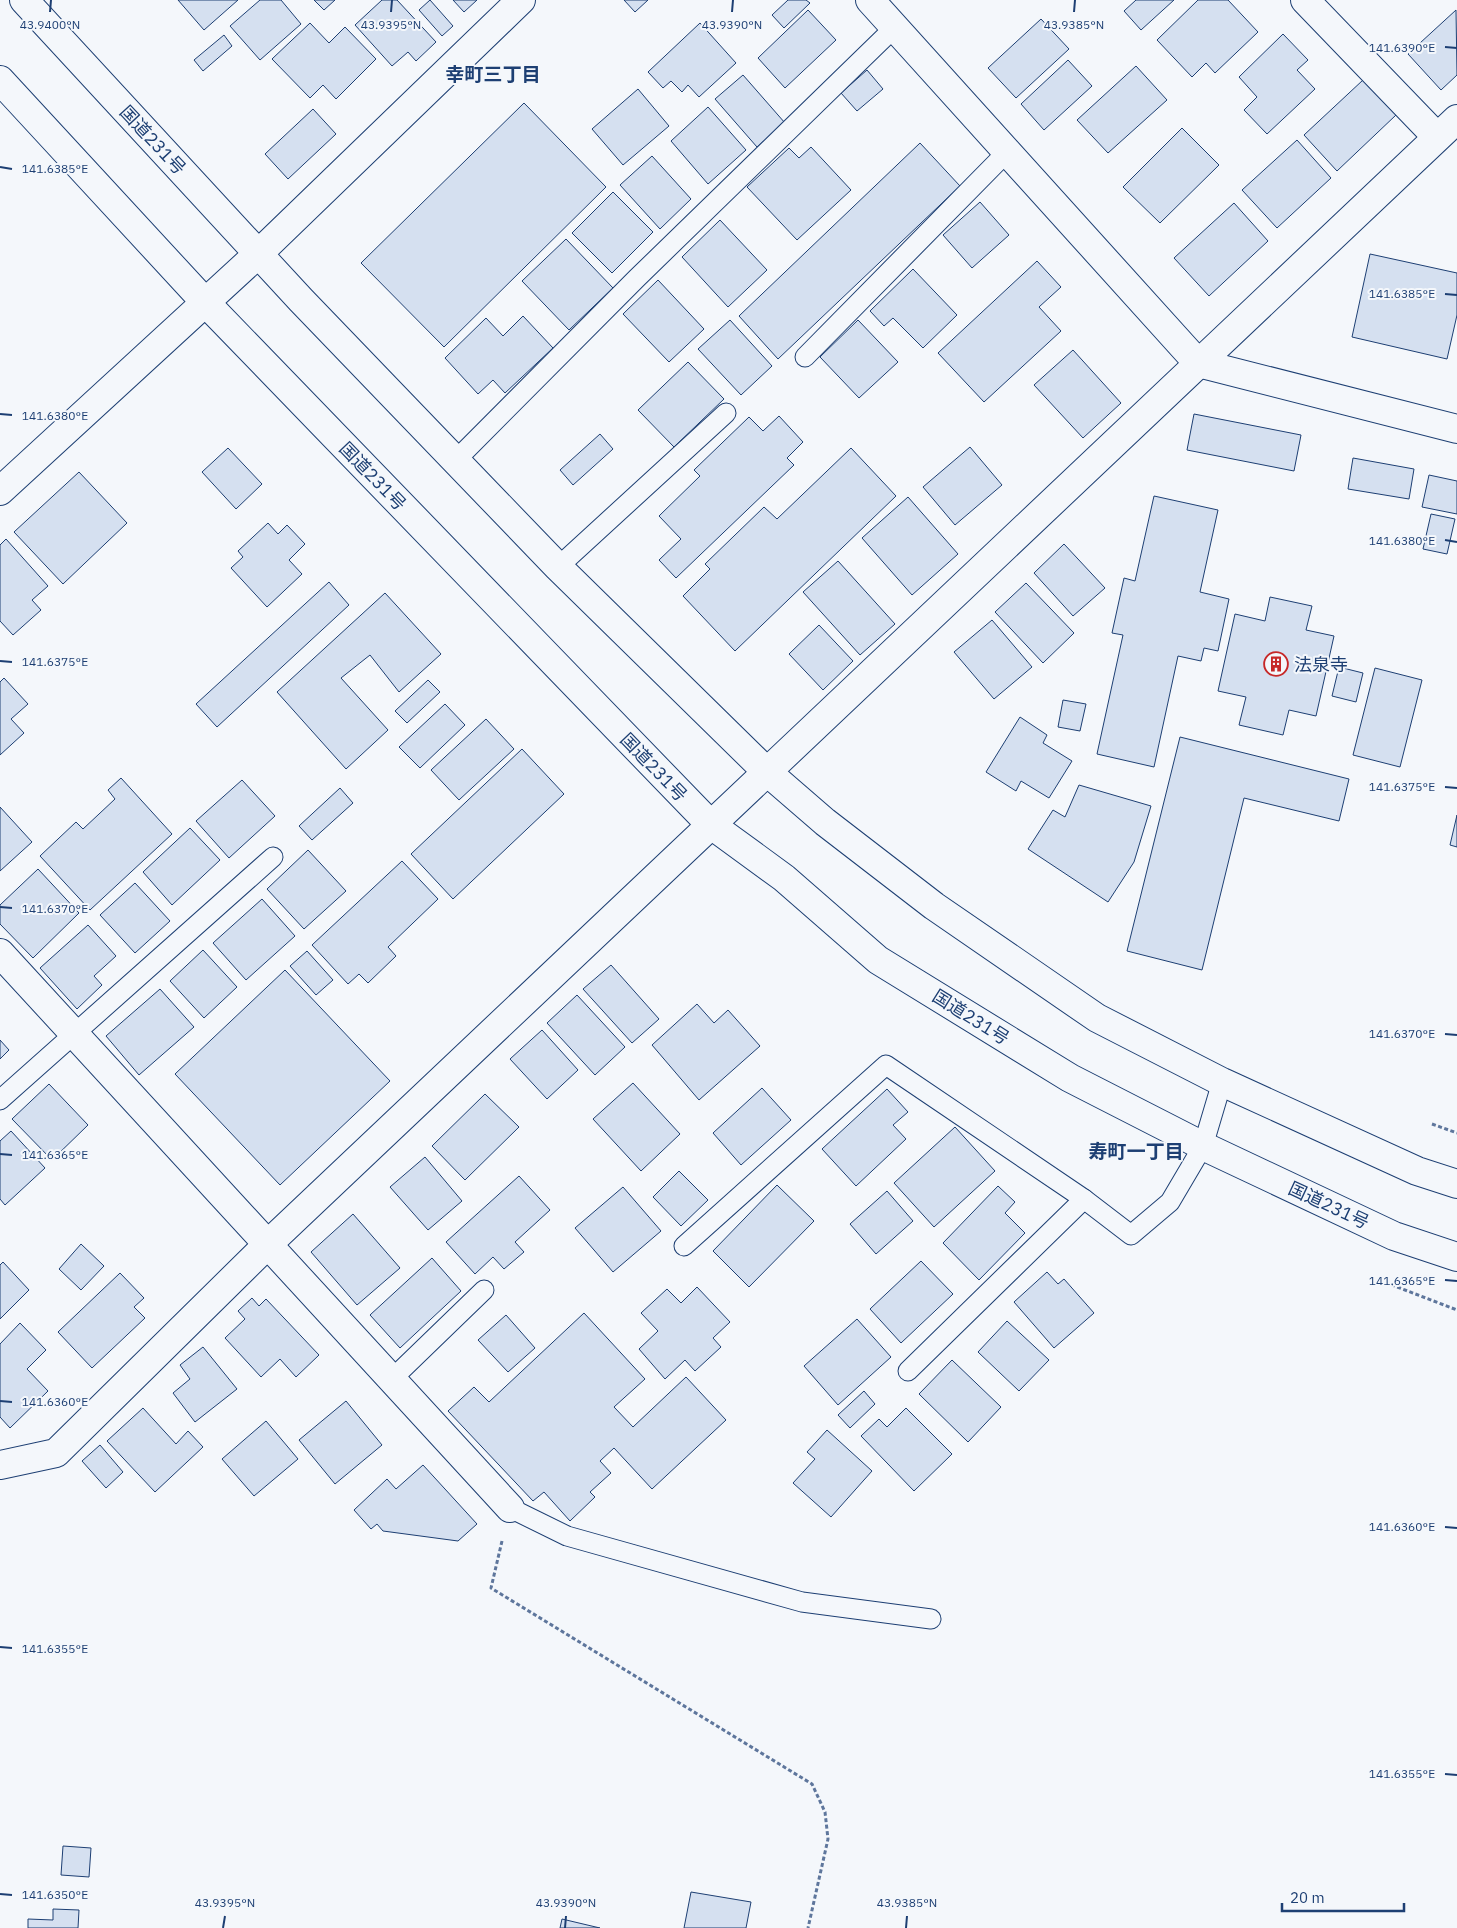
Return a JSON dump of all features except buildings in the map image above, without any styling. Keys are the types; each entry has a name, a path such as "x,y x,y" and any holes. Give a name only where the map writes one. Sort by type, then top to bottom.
{"main road":[{"name":"国道231号","path":"24,0 258,254 558,567 766,771 825,822 934,906 1097,1018 1222,1082 1417,1171 1457,1184"},
{"path":"0,491 258,254 521,0"},
{"path":"870,0 1198,364 1457,429"},
{"path":"1305,0 1438,137"},
{"name":"国道231号","path":"0,80 205,302 710,824 784,878 878,960 1070,1078 1203,1146 1394,1236 1457,1257"},
{"path":"0,1465 56,1453 267,1245 1457,119"},
{"path":"0,953 510,1508"}],"lane":[{"path":"456,460 637,278 895,27"},
{"path":"805,357 1007,152"},
{"path":"558,567 726,413"},
{"path":"0,1100 273,857"},
{"path":"684,1246 886,1065 1084,1200 1131,1235 1170,1202 1203,1146 1222,1082"},
{"path":"908,1370 1084,1200"},
{"path":"391,1380 484,1290"},
{"path":"510,1508 567,1536 802,1602 931,1619"}],"path":[{"path":"1432,1124 1457,1134"},
{"path":"1379,1280 1457,1310"},
{"path":"510,1508 491,1588 812,1784 825,1812 828,1839 808,1928"}],"place":[{"name":"法泉寺","path":"1276,664"}],"district":[{"name":"幸町三丁目","path":"493,74"},
{"name":"寿町一丁目","path":"1136,1151"}]}
